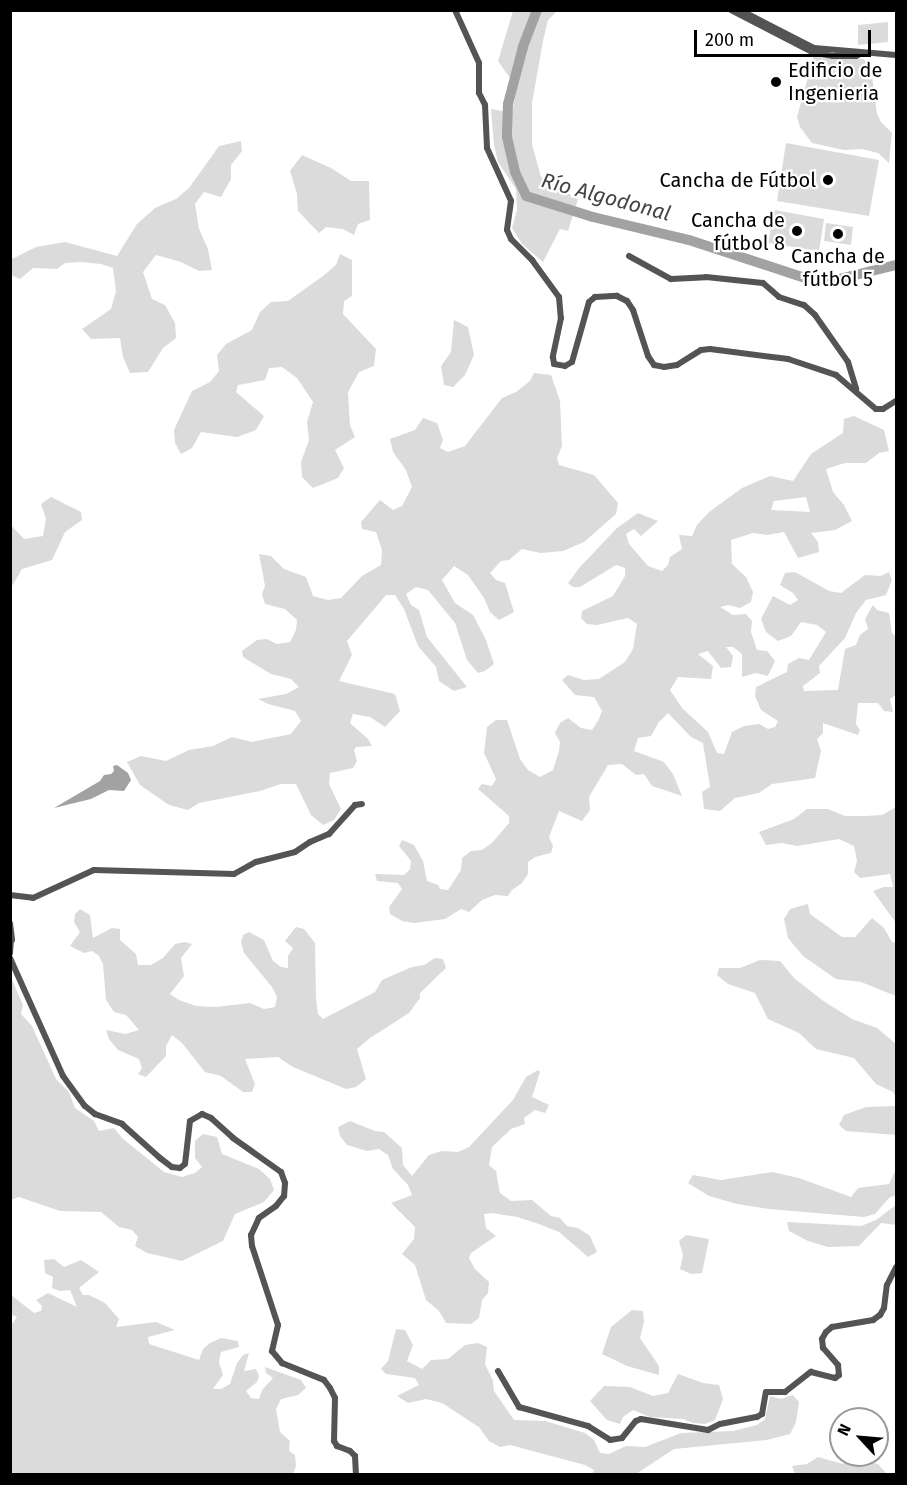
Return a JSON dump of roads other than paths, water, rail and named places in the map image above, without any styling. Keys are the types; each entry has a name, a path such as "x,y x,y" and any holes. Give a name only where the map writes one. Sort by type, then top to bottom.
{"street":[{"path":"455,10 480,63 479,93 485,105 487,148 511,201 507,230 511,239 532,260 559,297 561,318 553,357 554,364 564,366 572,362 589,302 595,297 616,296 627,301 633,310 648,356 654,365 664,367 677,365 701,350 717,349 804,362 836,375 856,389 864,400 876,409 883,409 897,401"},
{"path":"731,10 794,42"},
{"path":"740,10 812,52 833,56 897,55"},
{"path":"629,256 671,279 706,277 763,283 779,297 804,305 815,315 848,362 856,389"},
{"path":"10,895 33,898 94,870 234,874 256,862 295,852 310,842 329,834 355,805 362,804"},
{"path":"10,923 10,953"},
{"path":"10,958 63,1076 85,1106 95,1114 122,1124 160,1158 172,1167 180,1168 185,1164 190,1121 202,1114 211,1118 233,1138 280,1172 285,1183 284,1196 276,1206 260,1218 251,1235 252,1246 278,1325 272,1351 282,1364 324,1380 330,1388 335,1398 337,1420 334,1441 337,1446 350,1451 355,1456 356,1474"},
{"path":"498,1371 519,1407 588,1426 610,1440 622,1438 636,1421 641,1419 708,1430 720,1424 757,1417 762,1414 766,1392 785,1392 811,1372 835,1378 838,1375 838,1365 823,1348 822,1339 832,1327 873,1320 880,1316 884,1308 887,1285 897,1267"}],"waterway":[{"name":"Río Algodonal","path":"537,10 523,47 508,104 507,137 515,172 526,196 593,217 689,240 805,278 839,279 896,265"}],"place":[{"name":"Edificio de Ingenieria","path":"776,82"},
{"name":"Cancha de Fútbol","path":"828,180"},
{"name":"Cancha de fútbol 8","path":"797,231"},
{"name":"Cancha de fútbol 5","path":"838,234"}]}
